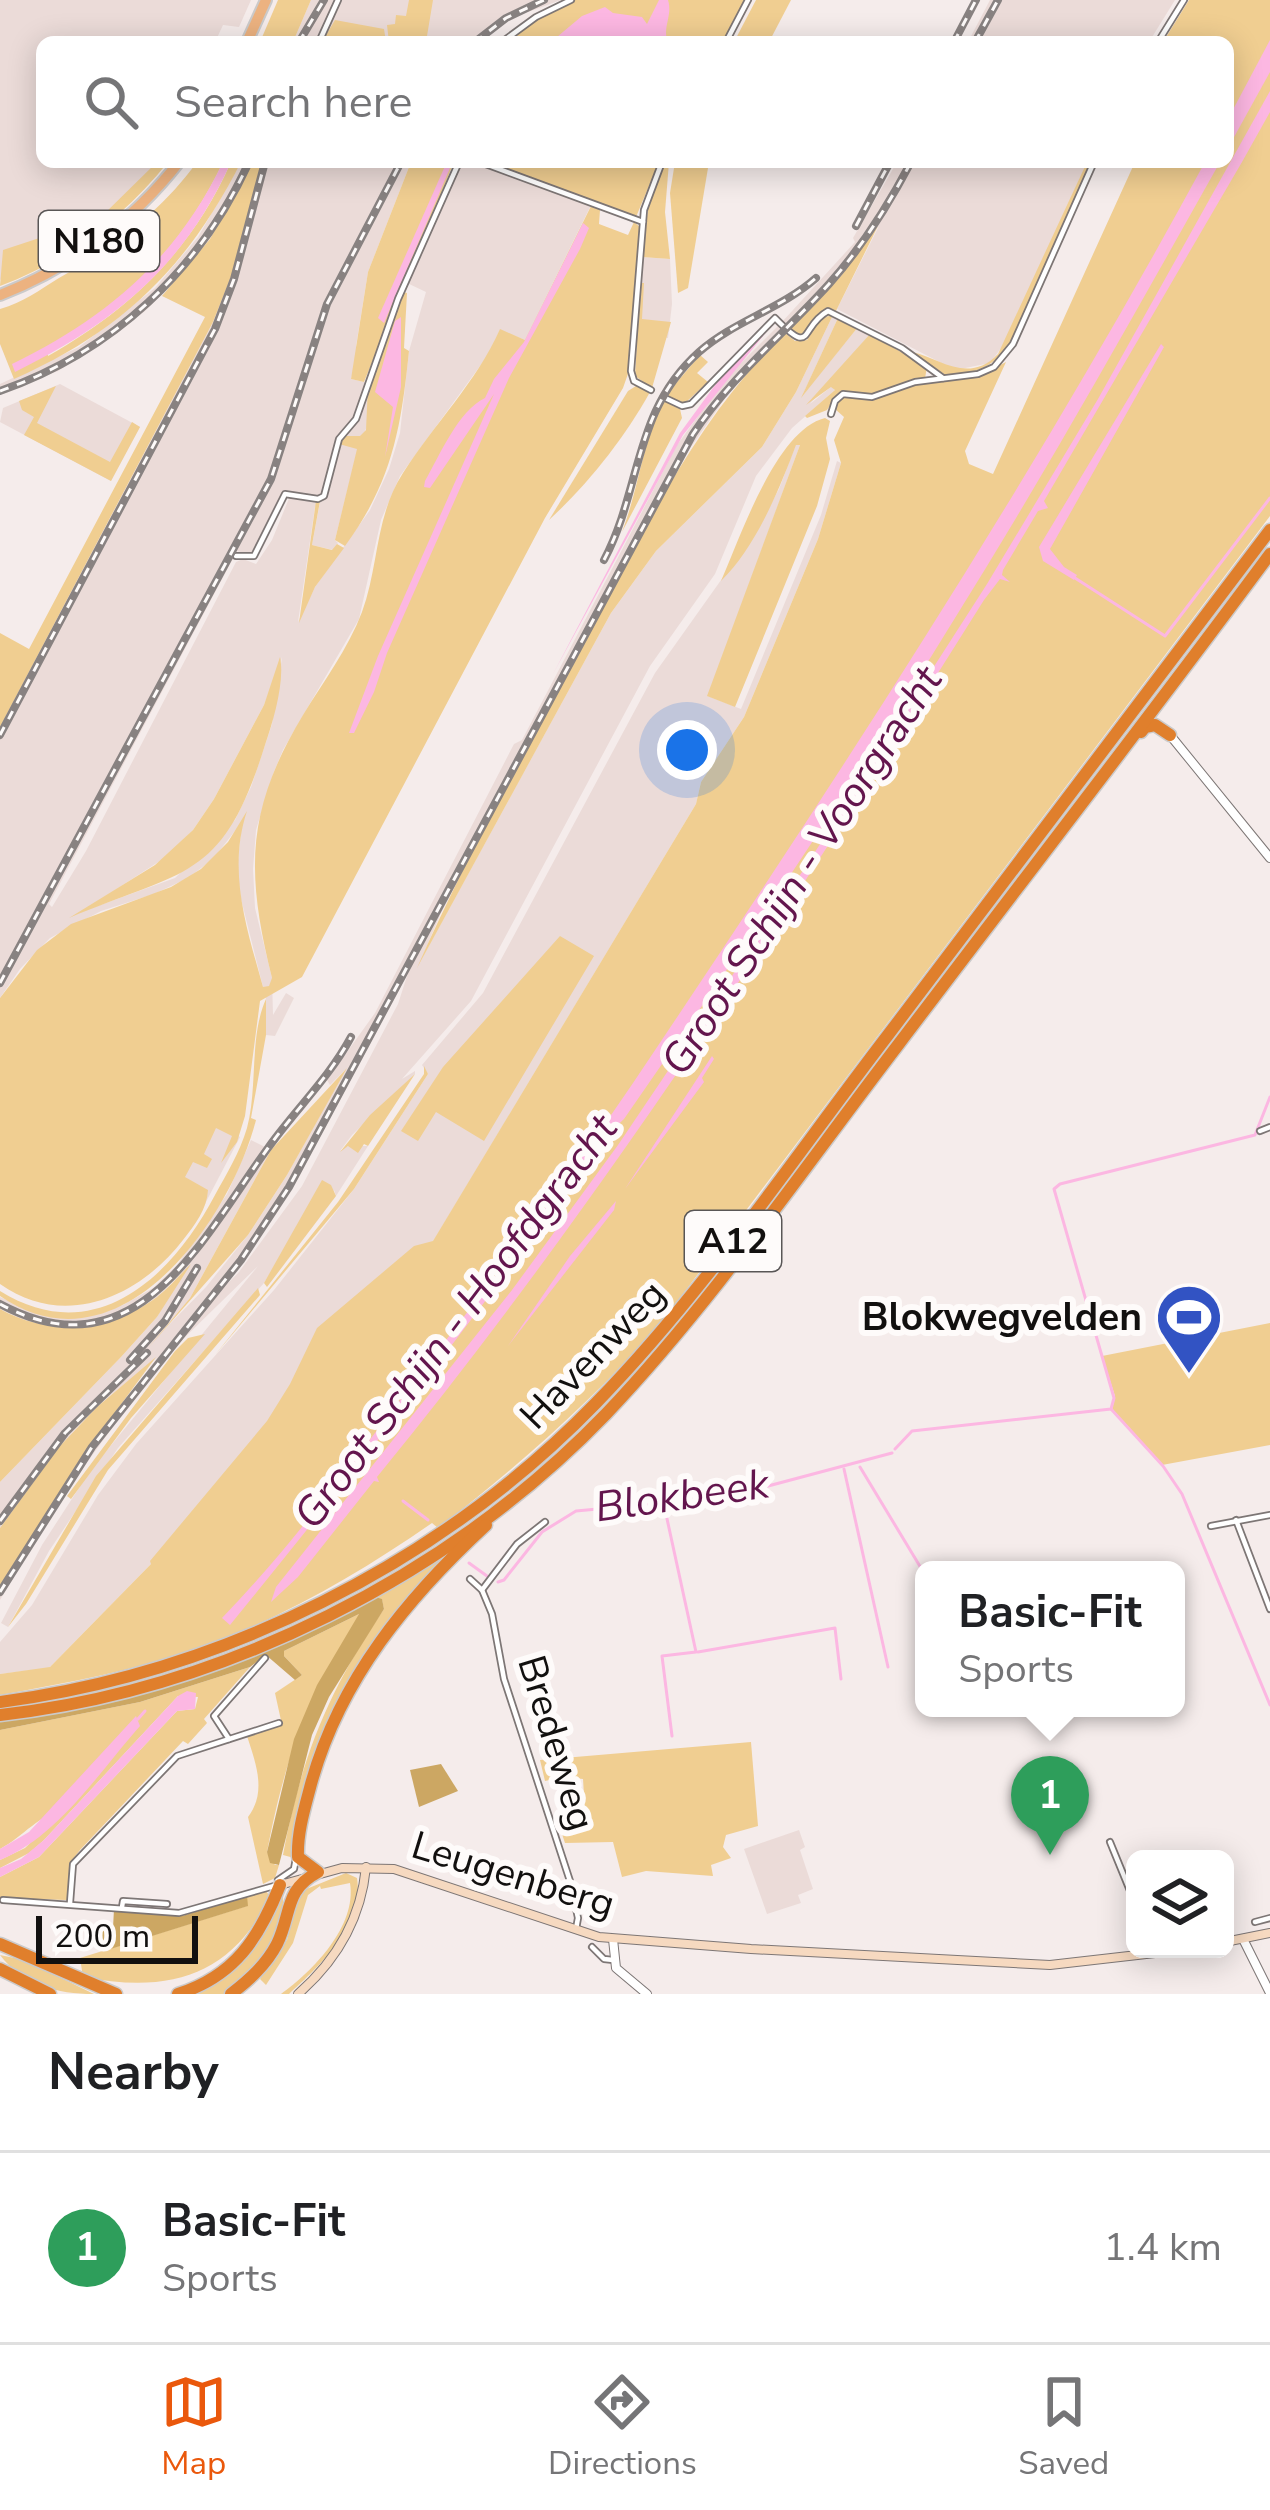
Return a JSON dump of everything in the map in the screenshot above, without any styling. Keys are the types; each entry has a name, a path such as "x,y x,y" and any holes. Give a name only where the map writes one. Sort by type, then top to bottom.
{"highway":[{"name":"Havenweg","path":"0,1702 76,1690 150,1670 219,1648 287,1618 436,1535 562,1435 684,1305 1270,530"},
{"name":"Havenweg","path":"0,1715 80,1702 152,1683 292,1632 444,1547 576,1443 694,1315 1270,554"},
{"path":"1170,735 1159,718 1159,708 1230,607"},
{"path":"1047,847 1145,727 1155,725 1170,735"},
{"path":"231,1994 273,1952 294,1890 318,1872 298,1857 298,1845 325,1742 350,1688 383,1636 455,1554 576,1443"},
{"path":"178,1994 215,1978 244,1954 261,1930 274,1886 286,1893 286,1905 273,1952"},
{"path":"0,1944 116,1994"},
{"path":"0,1969 50,1994"}],"main road":[{"path":"250,36 266,0"},
{"name":"N180","path":"0,295 93,245 146,200 174,168"},
{"path":"298,1994 325,1968 350,1930 366,1867"},
{"name":"Leugenberg","path":"274,1886 318,1872 366,1867 410,1872 613,1939 1022,1964 1081,1964 1126,1957"},
{"path":"1234,1940 1270,1933"}],"street":[{"path":"322,36 338,0"},
{"path":"510,36 571,0"},
{"path":"729,36 748,0"},
{"path":"1162,36 1184,0"},
{"path":"236,556 254,556 285,494 324,496 339,439 356,419 398,299 456,168"},
{"path":"496,168 643,222"},
{"path":"651,390 632,375 643,222 659,168"},
{"path":"831,414 835,400 843,394 872,398 904,385 985,372 1009,350 1091,168"},
{"path":"665,398 682,406 691,404 775,318 802,339 828,311 902,348 943,378"},
{"path":"1170,735 1270,858"},
{"path":"1260,1131 1270,1127"},
{"path":"1211,1526 1270,1515"},
{"path":"1236,1520 1270,1609"},
{"path":"470,1579 482,1590 517,1544 545,1522"},
{"name":"Bredeweg","path":"482,1590 492,1615 504,1679 570,1881 576,1929"},
{"path":"230,1739 214,1716 266,1658"},
{"path":"70,1903 73,1864 177,1756 279,1723"},
{"path":"1110,1842 1126,1882"},
{"path":"274,1886 291,1873 298,1845"},
{"name":"Leugenberg","path":"3,1900 179,1913 274,1886"},
{"path":"122,1907 123,1900 167,1904"},
{"path":"1255,1922 1270,1918"},
{"path":"613,1939 613,1960 646,1994"},
{"path":"1243,1939 1270,1993"},
{"path":"592,1947 604,1959 613,1960"}],"shaded area":[{"path":"0,0 251,0 239,27 223,25 218,36 36,36 36,168 155,168 112,214 0,280"},
{"path":"278,0 311,0 296,36 263,36"},
{"path":"311,0 561,0 522,10 485,36 296,36"},
{"path":"409,0 433,0 427,36 388,36 387,25 395,24 396,15 406,16"},
{"path":"575,0 745,0 726,36 513,36"},
{"path":"659,0 668,0 667,36 558,36 582,16 605,7 613,13 642,17 647,24"},
{"path":"756,0 791,0 772,36 737,36"},
{"path":"990,0 1175,0 1153,36 971,36"},
{"path":"1189,0 1270,0 1270,516 661,1323 554,1431 438,1528 432,1523 348,1577 259,1624 148,1664 0,1695 0,1674 50,1667 151,1564 267,1421 317,1328 414,1246 433,1241 696,804 701,782 744,717 818,539 841,463 834,440 844,417 835,409 842,395 827,410 807,418 835,390 831,387 806,405 870,334 927,367 924,384 977,377 1006,362 965,451 969,464 993,474 1132,168 1234,168 1234,36 1167,36"},
{"path":"335,20 384,29 385,36 326,36"},
{"path":"1270,40 1270,72 1234,137 1234,108"},
{"path":"1270,91 1270,112 1044,501 1048,508 1038,511 1003,570 1010,582 1000,579 984,600 694,1048 540,1266 377,1477 379,1482 374,1481 298,1577 271,1602 276,1587 512,1290 618,1145 804,869 987,584 1098,399 1227,168 1234,168 1234,155"},
{"path":"151,168 162,168 92,236 0,286 3,250 100,218"},
{"path":"192,168 220,168 190,220 150,269 102,311 47,347 48,356 106,318 156,274 198,223 228,168 238,168 198,234 148,292 87,340 14,379 0,344 0,309 31,296 117,241"},
{"path":"220,168 228,168 192,232 143,287 85,333 15,372 12,364 79,327 136,282 184,228"},
{"path":"238,168 249,168 223,220 191,264 144,312 58,371 0,393 0,384 79,347 155,288 198,237"},
{"path":"249,168 262,168 234,269 213,322 0,727 0,633 29,649 205,317 162,296 210,239"},
{"path":"262,168 409,168 368,272 356,346 351,379 369,383 368,424 333,550 312,545 320,502 315,507 298,622 315,587 370,510 389,469 400,433 409,351 426,292 407,283 457,168 504,168 593,201 525,340 500,330 488,355 400,476 381,520 359,619 273,774 256,830 253,869 255,908 272,978 273,1015 286,993 294,998 275,1036 266,1035 266,999 241,899 237,869 242,822 213,859 188,878 101,911 50,938 0,998 0,727 213,322","holes":["284,490 315,497 290,496 256,564 243,559 236,562 86,851 52,907 49,904 237,551 252,555","282,657 272,724 235,820 175,878 81,912 166,857 193,830 264,705"]},
{"path":"409,168 452,168 364,382 351,379 368,272"},
{"path":"444,168 450,168 384,323 378,318"},
{"path":"504,168 656,168 636,217"},
{"path":"661,168 669,168 665,212 670,259 642,257 650,193"},
{"path":"674,168 708,168 688,288 678,293 670,193"},
{"path":"894,168 1084,168 1007,340 990,363 955,370 837,309 879,226 789,329 782,322 855,242 853,238"},
{"path":"1084,168 1089,168 1012,340 999,357 976,370 947,376 912,352 965,369 987,363 998,354"},
{"path":"1202,168 1217,168 990,562 793,871 624,1119 230,1625 222,1618 320,1505 605,1124 856,745 1001,515"},
{"path":"591,206 600,210 599,224 628,235 634,222 640,227 629,371 623,388 545,518 302,977 260,1001 245,1116 237,1142 221,1163 232,1136 216,1128 204,1154 212,1159 207,1168 193,1162 185,1177 208,1190 200,1217 165,1260 123,1291 75,1305 25,1298 0,1284 0,998 37,950 71,924 171,887 201,869 228,842 247,811 239,856 241,900 263,987 269,986 272,978 255,874 256,843 270,782 356,626 394,489 500,329 525,340"},
{"path":"583,223 589,228 580,249 509,378 374,692 354,733 349,733 378,656 494,394 430,488 424,487 425,481 458,423 485,398 524,342"},
{"path":"878,226 836,311 819,313 808,333 799,337 789,329 841,276"},
{"path":"642,257 670,259 668,338 636,336"},
{"path":"640,283 644,283 642,319 671,322 652,388 635,376"},
{"path":"403,292 407,293 404,348 409,351 398,430 374,500 345,546 335,540 357,449 339,444 345,436 360,436 366,430 368,386"},
{"path":"833,315 838,318 803,394 858,327 870,334 810,404 832,386 835,390 792,428 756,476 715,574 650,666 471,1001 402,1079 415,1074 352,1135 340,1151 368,1146 336,1196 334,1190 284,1250 264,1283 118,1448 49,1551 8,1627 1,1623 42,1545 90,1471 258,1266 179,1343 135,1396 60,1500 0,1600 0,1587 55,1497 157,1358 97,1406 59,1447 0,1528 0,1482 157,1317 176,1279 156,1298 120,1318 71,1327 24,1320 0,1309 0,1297 38,1312 82,1316 123,1305 153,1288 177,1265 227,1194 251,1140 271,1150 190,1298 160,1334 206,1287 287,1175 345,1070 330,1085 327,1080 375,1013 677,445 727,377 778,326 785,333 728,394 684,457 533,737 421,960 611,613 656,551 762,447 796,392","holes":["408,973 398,1004 302,1186 227,1284 297,1180"]},
{"path":"833,315 796,392 762,447 656,551 611,613 417,968 520,761 650,518 698,440 724,402 785,333 795,341 807,340 821,318"},
{"path":"401,317 401,387 385,457 393,407 375,392 395,321"},
{"path":"838,318 858,327 801,398"},
{"path":"767,331 683,435 553,674 680,433 718,381"},
{"path":"1161,344 1164,347 1050,549 1077,575 1074,580 1043,561 1039,547"},
{"path":"700,355 708,362 697,373 708,382 684,404 666,395"},
{"path":"60,384 140,427 111,481 0,422 3,408"},
{"path":"56,386 37,423 110,462 132,422 140,427 111,481 24,435 34,417 22,410 19,401"},
{"path":"636,386 650,392 629,427 591,477 549,520 628,391"},
{"path":"664,400 680,409 682,418 622,532 651,433"},
{"path":"825,418 830,421 826,438 830,459 817,506 735,707 707,696 800,445 756,535 721,581 776,464 791,442"},
{"path":"796,444 800,445 708,696 741,709 821,515 837,461 841,463 818,539 744,717 701,782 696,804 422,1260 151,1564 49,1668 0,1674 0,1642 32,1605 98,1495 354,1189 428,1074 422,1065 483,993 655,673 758,528"},
{"path":"316,501 320,501 312,545 344,548 315,587 299,623"},
{"path":"280,657 280,688 265,745 233,823 215,847 171,878 69,918 155,865 193,830 264,705"},
{"path":"560,936 594,956 484,1141 436,1112 418,1141 401,1131 443,1067"},
{"path":"266,999 266,1035 251,1118 256,1120 222,1202 195,1242 163,1277 126,1303 87,1317 44,1316 0,1296 0,1291 35,1307 68,1312 98,1308 127,1296 177,1253 215,1195 244,1137 257,1029"},
{"path":"712,1056 704,1082 625,1189"},
{"path":"424,1066 428,1074 354,1189 215,1355 338,1202 424,1074"},
{"path":"347,1068 248,1235 148,1348 190,1298 271,1150"},
{"path":"415,1074 368,1146 364,1144 358,1153 348,1146 340,1152 370,1115"},
{"path":"217,1124 240,1137 196,1221 177,1172"},
{"path":"322,1180 336,1196 267,1287 264,1283"},
{"path":"616,1201 614,1210 508,1346 570,1256"},
{"path":"191,1264 157,1317 0,1482 0,1309 39,1324 100,1323 157,1297"},
{"path":"258,1288 260,1295 108,1470 8,1627 96,1476"},
{"name":"Blokwegvelden","path":"1270,1323 1270,1445 1162,1465 1112,1410 1115,1396 1102,1356"},
{"path":"205,1334 131,1418 71,1499 67,1496 175,1351 188,1338"},
{"path":"156,1357 77,1464 0,1587 0,1528 59,1447"},
{"path":"470,1535 448,1557 334,1715 294,1858 283,1855 298,1787 319,1726 347,1668 384,1609 382,1600 375,1597"},
{"path":"375,1597 382,1599 384,1609 329,1697 312,1735 279,1865 270,1863 267,1852 294,1739 317,1685 359,1614 284,1651 302,1675 295,1680 266,1655 250,1667 140,1702 0,1730 0,1720 270,1647"},
{"path":"361,1613 313,1700 291,1755 267,1852 279,1865 275,1878 263,1884 248,1817 258,1788 247,1736 282,1725 275,1693 302,1675 284,1651"},
{"path":"250,1667 188,1744 183,1741 80,1850 70,1863 67,1900 0,1898 0,1877 39,1857 177,1711 195,1709 198,1697 178,1696 44,1840 0,1868 0,1860 25,1848 65,1810 48,1816 0,1849 0,1730 140,1702"},
{"path":"187,1691 196,1693 195,1709 177,1711 39,1857 0,1877 0,1868 21,1859 44,1840"},
{"path":"136,1716 140,1726 77,1801 41,1836 0,1860 0,1849 29,1832"},
{"path":"751,1742 758,1826 726,1835 723,1847 731,1858 711,1865 713,1876 646,1871 622,1877 613,1842 565,1843 558,1822 585,1812 583,1779 545,1781 540,1760"},
{"path":"441,1764 458,1791 419,1807 410,1770"},
{"path":"799,1830 805,1847 800,1850 813,1889 798,1895 801,1903 767,1914 744,1849"},
{"path":"346,1873 357,1878 357,1895 354,1912 337,1943 289,1994 281,1994 319,1960 340,1931 350,1883 320,1886 308,1895 293,1943 266,1985 260,1979 287,1940 299,1892"},
{"path":"265,1890 270,1896 237,1945 195,1973 144,1983 83,1977 80,1958 247,1906 247,1896"},
{"path":"283,1894 274,1938 247,1975 224,1994 190,1994 228,1974 250,1954"},
{"path":"247,1896 248,1906 104,1951 97,1932 113,1928 114,1909 182,1916"},
{"path":"0,1955 24,1960 94,1994 42,1986 19,1974"}],"waterway":[{"path":"1075,578 1165,636 1270,498"},
{"name":"Blokbeek","path":"895,1449 912,1431 1111,1409 1114,1398 1054,1189 1255,1135 1270,1097"},
{"path":"1111,1409 1182,1494 1270,1705"},
{"name":"Blokbeek","path":"498,1582 542,1532 576,1511 727,1497 892,1453"},
{"path":"860,1467 917,1561"},
{"path":"844,1469 888,1667"},
{"name":"Blokbeek","path":"403,1501 428,1520"},
{"path":"664,1505 696,1652 662,1656 672,1736"},
{"name":"Blokbeek","path":"469,1563 487,1576"},
{"path":"698,1652 835,1628 841,1679"},
{"path":"138,1719 145,1711"}],"railway":[{"path":"303,36 324,0"},
{"path":"483,36 506,18 544,0"},
{"path":"957,36 976,0"},
{"path":"978,36 998,0"},
{"path":"0,391 79,354 148,302 205,238 246,168"},
{"path":"0,735 215,329 234,279 263,168"},
{"path":"0,983 271,479 327,304 398,168"},
{"path":"856,226 887,168"},
{"path":"0,1592 92,1447 241,1260 289,1187 693,434 741,375 841,270 908,168"},
{"path":"604,560 650,425 678,375 713,341 816,278"},
{"path":"0,1304 48,1322 91,1323 128,1311 161,1287 191,1256 351,1037"},
{"path":"130,1360 165,1321 197,1268"},
{"path":"0,1521 65,1433 147,1353"}],"place":[{"name":"Blokwegvelden","path":"1189,1376"},
{"name":"Basic-Fit","path":"1050,1855"}],"water label":[{"name":"Groot Schijn - Voorgracht","path":"802,871"},
{"name":"Groot Schijn - Hoofdgracht","path":"456,1322"}]}
